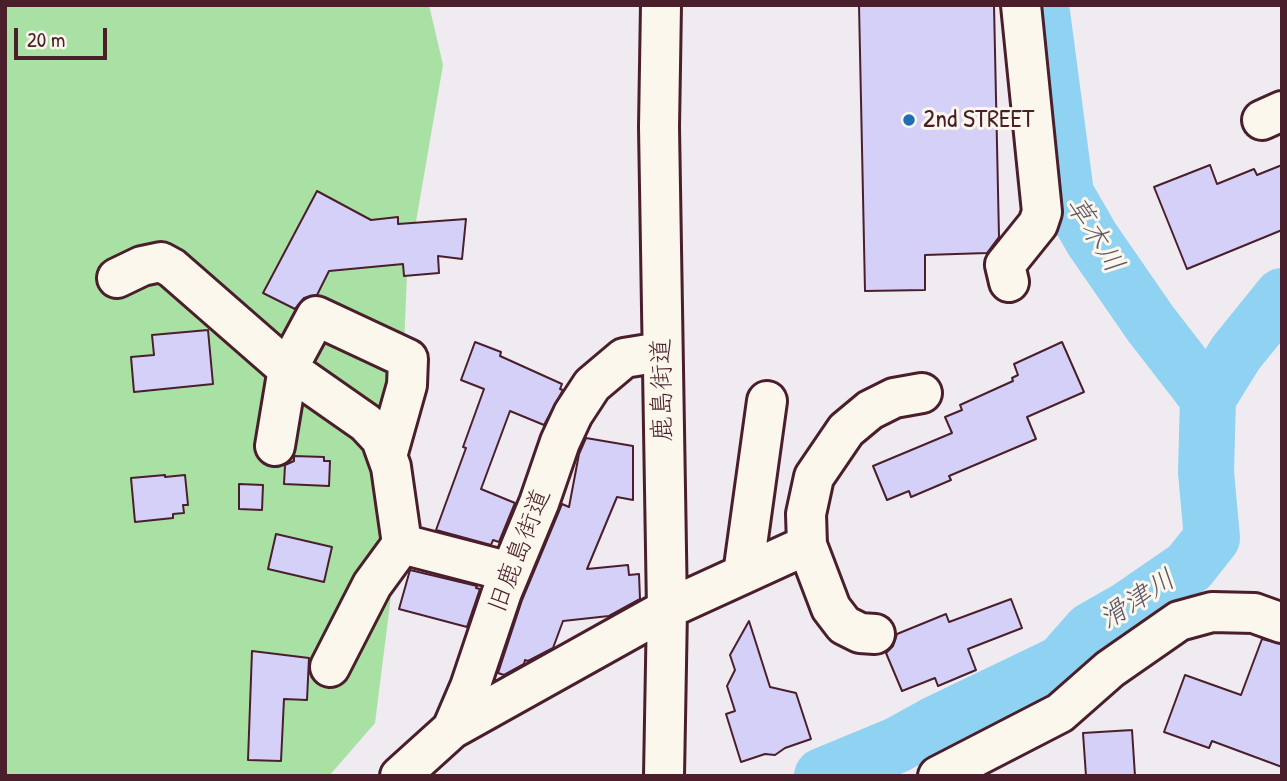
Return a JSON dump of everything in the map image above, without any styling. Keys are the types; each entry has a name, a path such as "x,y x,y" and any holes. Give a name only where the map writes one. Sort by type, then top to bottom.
{"street":[{"name":"鹿島街道","path":"661,5 661,352 667,609 664,776"},
{"path":"1009,282 1005,265 1038,224 1042,212 1021,5"},
{"path":"117,278 142,266 161,262 172,268 288,368 366,423 381,439 391,467 402,544 372,585 330,667"},
{"path":"275,446 288,368 316,316 408,359 407,385 387,456"},
{"name":"旧鹿島街道","path":"400,776 452,729 510,572 573,414 592,385 624,358 661,352"},
{"path":"874,634 860,633 844,625 831,608 807,545 807,514 814,477 846,430 870,410 894,398 922,393"},
{"path":"743,575 766,401"},
{"path":"402,544 510,572"},
{"path":"452,729 667,609 807,545"},
{"path":"938,776 1060,713 1110,670 1180,621 1212,612 1254,613 1282,623"}],"green space":[{"path":"5,5 429,5 443,65 407,274 395,564 375,723 329,776 5,776"}],"building":[{"path":"859,5 994,5 999,237 987,253 925,255 925,290 865,291"},
{"path":"1210,165 1217,184 1254,169 1257,175 1282,165 1282,230 1187,269 1154,187"},
{"path":"317,191 371,220 398,217 398,224 466,219 462,259 438,256 439,273 404,276 403,264 329,271 317,295 304,298 295,309 263,293"},
{"path":"208,330 213,384 134,392 131,357 154,355 152,335"},
{"path":"475,342 501,352 500,356 562,384 560,389 563,390 544,425 510,411 481,489 515,503 499,542 493,540 491,545 436,530 484,389 461,380"},
{"path":"1062,342 1084,392 1027,417 1036,439 949,476 951,480 911,497 909,491 887,500 873,466 952,433 945,417 962,410 960,405 1013,381 1012,378 1018,375 1014,364"},
{"path":"586,438 633,446 633,500 617,497 587,569 628,565 629,575 639,574 640,599 609,616 563,621 553,648 528,661 525,660 524,664 504,675 498,673 522,600 562,504 569,507 579,454"},
{"path":"294,456 324,457 324,461 330,461 329,486 284,484 285,465 294,461"},
{"path":"185,475 188,505 183,505 184,513 173,514 173,518 135,522 131,478"},
{"path":"239,484 263,485 262,510 239,509"},
{"path":"276,534 332,547 324,582 268,569"},
{"path":"410,570 477,586 476,588 480,589 467,627 399,609"},
{"path":"1011,599 1022,628 968,649 976,670 938,686 935,678 902,691 886,653 893,646 897,634 946,614 949,622"},
{"path":"749,621 770,687 796,693 811,739 785,748 775,755 765,754 741,762 726,714 735,711 727,686 735,670 730,655"},
{"path":"1262,639 1282,644 1282,767 1212,741 1209,748 1164,732 1185,675 1241,695"},
{"path":"252,651 309,658 307,700 284,699 281,761 248,760"},
{"path":"1132,730 1135,776 1086,776 1083,733"}],"waterway":[{"name":"草木川","path":"1041,5 1066,194 1092,239 1150,323 1208,398"},
{"name":"滑津川","path":"822,776 897,745 1062,663 1091,630 1128,609 1189,567 1212,538 1206,472 1208,398 1236,353 1282,296"}],"place":[{"name":"2nd STREET","path":"909,120"}]}
